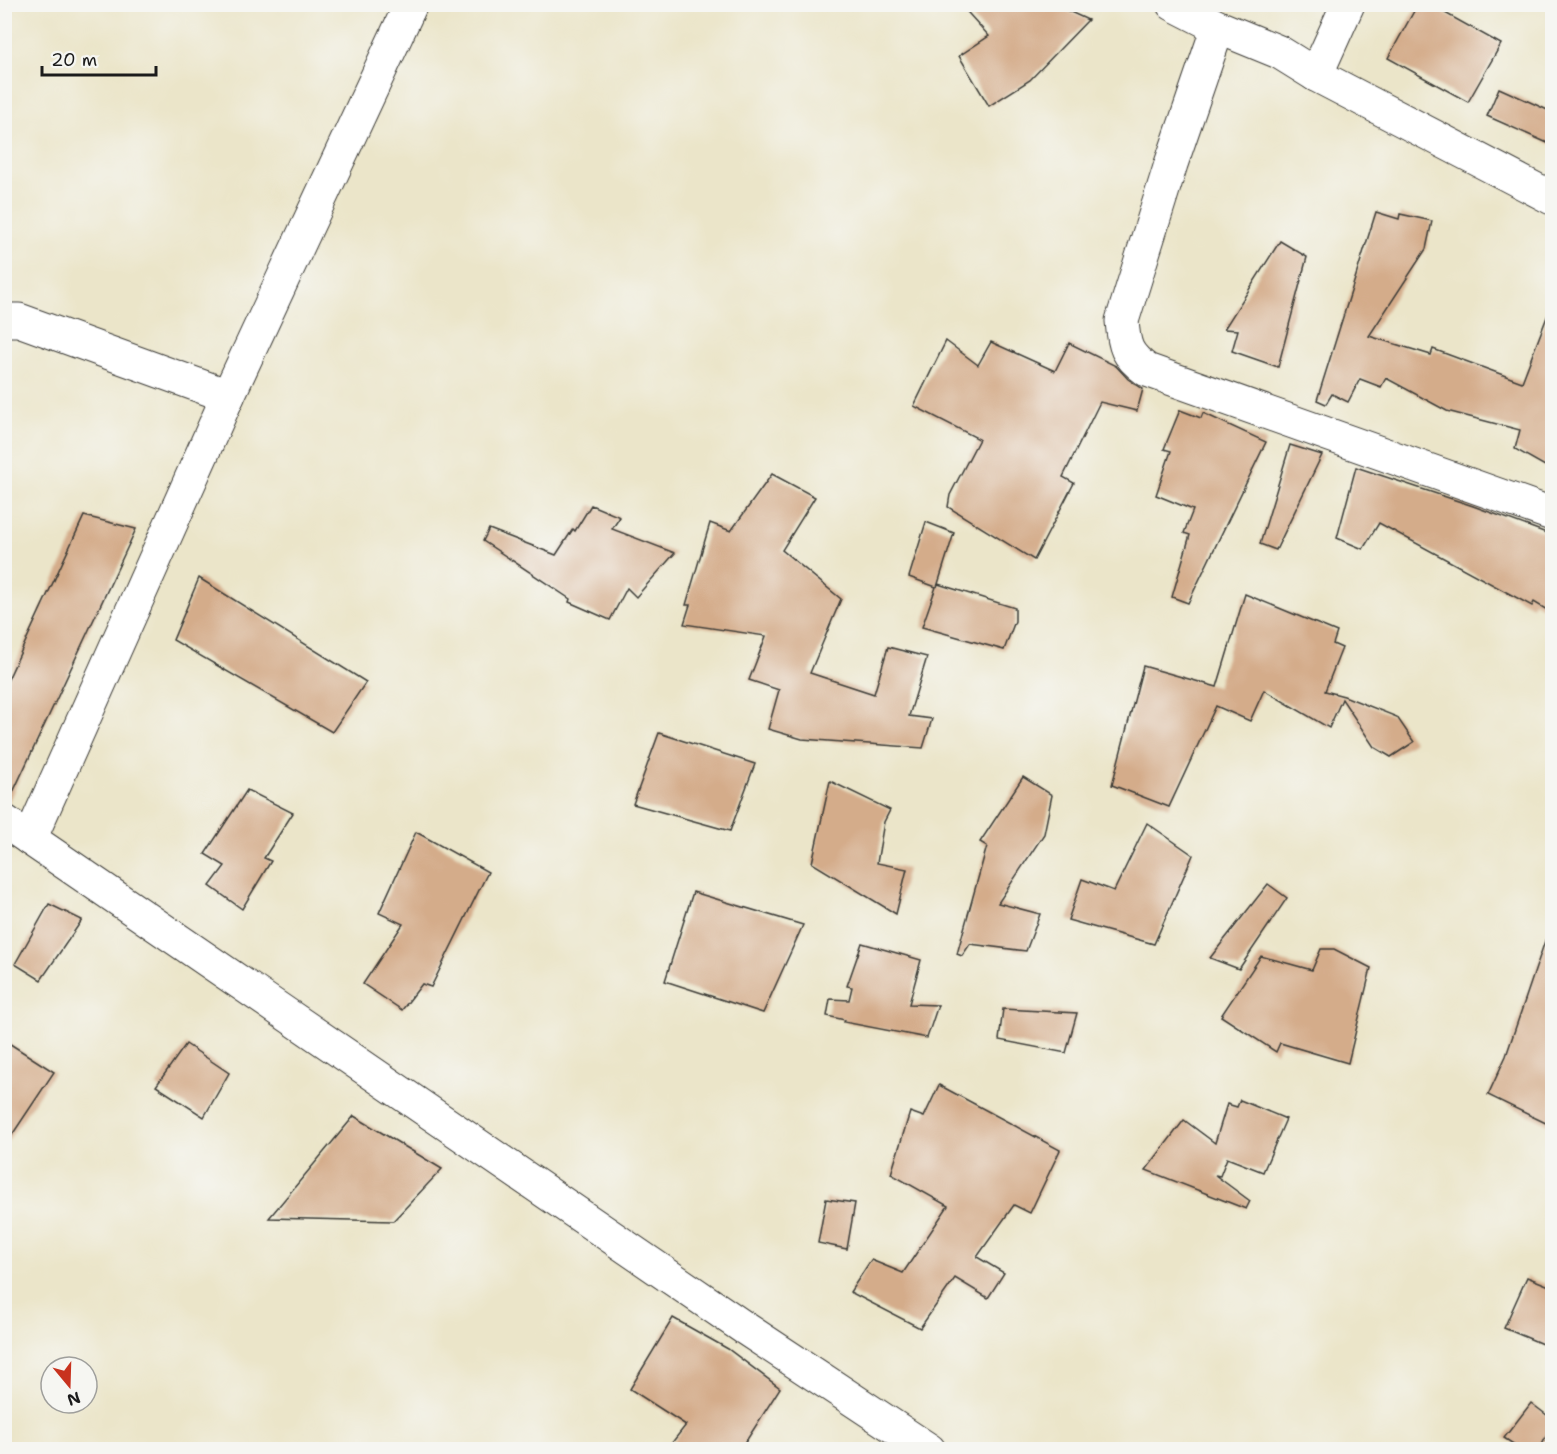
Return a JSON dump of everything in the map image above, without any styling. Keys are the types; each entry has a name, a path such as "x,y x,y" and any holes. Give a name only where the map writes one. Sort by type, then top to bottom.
{"street":[{"path":"411,4 228,396 17,830 746,1329 928,1449"},
{"path":"1173,4 1218,27 1279,52 1316,75 1550,191"},
{"path":"1316,75 1348,4"},
{"path":"1218,27 1171,164 1122,321 1124,344 1134,360 1147,369 1552,514"},
{"path":"4,320 19,320 228,396"}],"building":[{"path":"960,4 1053,4 1088,20 1030,80 989,106 959,56 989,36"},
{"path":"1418,4 1429,4 1501,44 1468,102 1388,58"},
{"path":"1499,88 1552,112 1552,145 1487,116"},
{"path":"1376,212 1399,219 1400,214 1432,221 1426,249 1369,336 1431,355 1433,349 1522,382 1550,309 1552,309 1552,470 1515,449 1520,430 1447,411 1386,378 1381,387 1360,379 1348,402 1332,394 1326,404 1317,400"},
{"path":"1280,241 1307,257 1278,367 1232,351 1238,330 1224,329"},
{"path":"946,341 978,365 991,342 1055,371 1069,343 1116,366 1128,379 1143,389 1137,411 1100,402 1063,477 1074,483 1034,560 948,507 950,495 979,439 914,406"},
{"path":"1180,410 1201,418 1203,413 1266,442 1188,603 1172,597 1190,535 1184,533 1193,510 1156,495 1171,451 1164,449"},
{"path":"1290,445 1322,455 1276,550 1260,544"},
{"path":"1356,467 1552,535 1552,613 1534,602 1532,606 1379,523 1363,549 1337,538"},
{"path":"772,474 815,497 782,550 841,599 810,673 874,694 888,647 927,657 909,716 932,719 923,748 802,739 768,729 779,690 749,680 766,636 684,624 690,605 686,605 710,523 731,531"},
{"path":"591,505 620,517 612,529 675,553 636,597 627,588 610,620 569,602 570,599 483,541 489,529 556,555 573,529 575,531"},
{"path":"84,516 136,529 8,803 4,802 4,688"},
{"path":"926,522 954,533 937,587 938,584 1015,608 1015,621 1004,650 922,627 936,587 909,577"},
{"path":"199,578 366,682 332,732 173,640"},
{"path":"1245,594 1337,632 1333,644 1342,648 1325,691 1397,717 1414,742 1391,757 1374,747 1342,699 1329,728 1264,690 1250,721 1216,706 1169,807 1112,785 1143,666 1217,687"},
{"path":"659,733 755,764 730,831 633,804"},
{"path":"1023,777 1052,795 1044,834 998,903 1040,914 1026,951 970,944 962,956 957,954 987,846 980,842"},
{"path":"830,781 890,810 884,822 877,863 907,869 896,914 812,863"},
{"path":"247,790 293,813 264,858 271,861 242,909 210,886 225,866 205,854"},
{"path":"1147,823 1193,855 1154,944 1068,920 1082,879 1114,891"},
{"path":"416,832 488,872 431,987 422,984 402,1010 363,984 403,924 379,913"},
{"path":"1268,884 1287,898 1239,969 1210,958"},
{"path":"693,892 803,925 763,1013 665,981"},
{"path":"49,904 82,920 41,980 15,964"},
{"path":"1547,935 1552,936 1552,1126 1488,1095 1506,1056"},
{"path":"862,943 921,960 909,1004 938,1005 927,1038 844,1022 845,1020 827,1016 830,999 849,1000 852,987 847,986"},
{"path":"1321,949 1334,949 1371,968 1348,1063 1280,1043 1276,1052 1221,1016 1261,956 1312,970"},
{"path":"1003,1009 1077,1013 1066,1053 999,1040"},
{"path":"4,1040 54,1072 4,1147"},
{"path":"186,1044 229,1073 204,1117 156,1086"},
{"path":"939,1085 1060,1150 1030,1213 1014,1205 977,1257 1004,1273 988,1298 955,1278 920,1328 850,1292 871,1260 903,1273 948,1206 891,1174 910,1112 924,1117"},
{"path":"1240,1100 1286,1119 1263,1172 1227,1158 1220,1176 1215,1175 1250,1201 1246,1209 1146,1170 1184,1120 1215,1143 1227,1104 1237,1107"},
{"path":"354,1116 442,1169 393,1221 269,1218"},
{"path":"826,1199 855,1203 847,1249 818,1243"},
{"path":"1527,1277 1552,1287 1552,1348 1504,1328"},
{"path":"673,1318 728,1349 780,1388 741,1449 667,1449 686,1425 630,1389"},
{"path":"1531,1403 1552,1419 1552,1424 1540,1449 1521,1449 1504,1438"}]}
